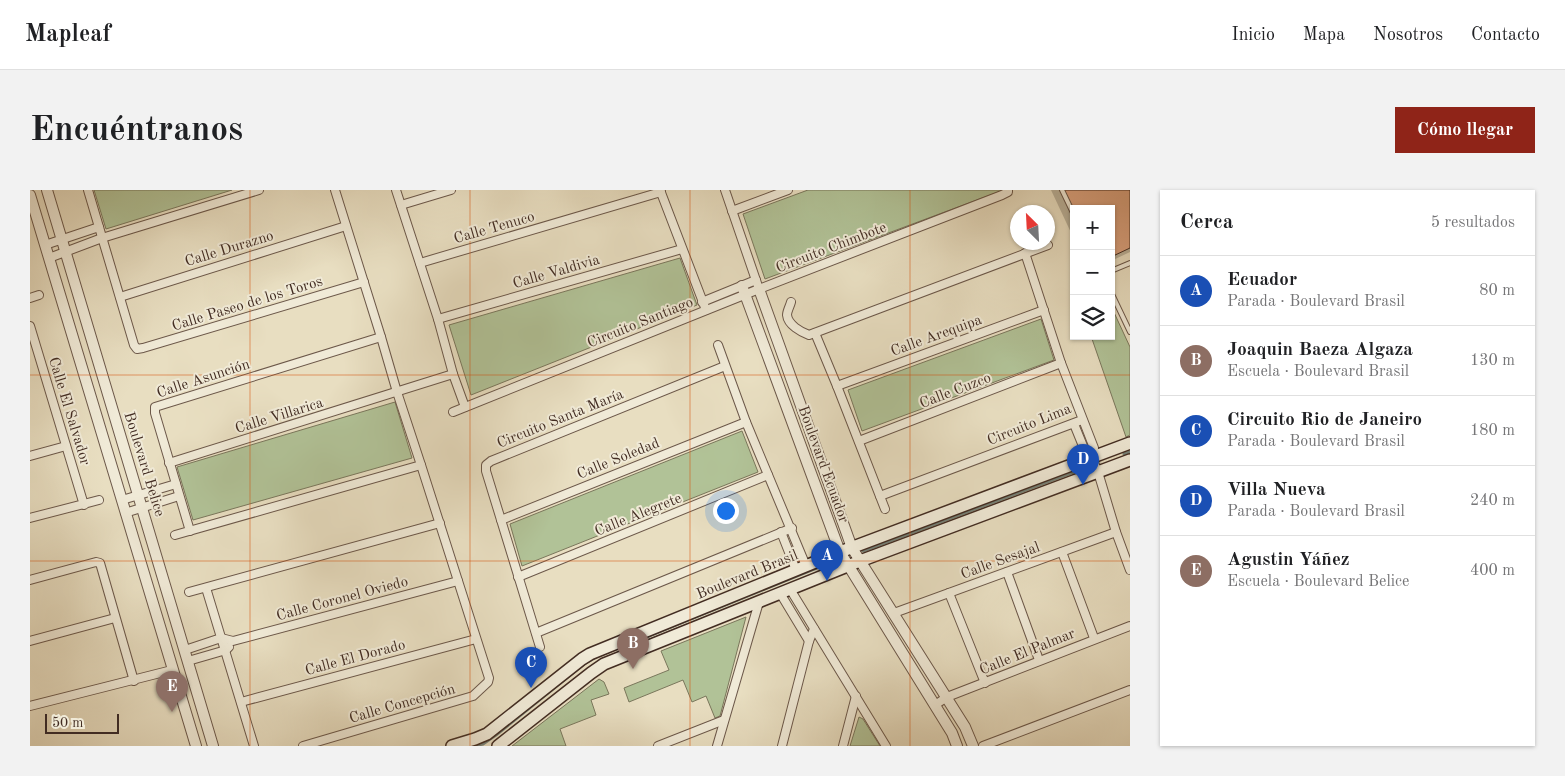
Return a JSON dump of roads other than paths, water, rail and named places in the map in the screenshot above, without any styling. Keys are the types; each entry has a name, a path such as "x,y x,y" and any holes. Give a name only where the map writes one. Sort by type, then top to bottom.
{"main road":[{"name":"Boulevard Brasil","path":"452,746 487,734 590,654 840,552 1130,443"},
{"name":"Boulevard Brasil","path":"498,746 596,668 860,561 1130,460"}],"street":[{"name":"Boulevard Belice","path":"47,190 213,746"},
{"path":"88,190 120,297"},
{"path":"49,258 102,238 259,190"},
{"path":"335,190 381,337"},
{"path":"396,190 465,407"},
{"path":"401,205 451,190"},
{"path":"725,190 758,284"},
{"path":"732,211 788,190"},
{"name":"Circuito Chimbote","path":"744,290 1002,195 1008,192 1008,190"},
{"name":"Circuito Santiago","path":"453,412 706,310 660,191"},
{"name":"Calle Tenuco","path":"420,262 660,191"},
{"path":"30,195 196,746"},
{"name":"Calle Durazno","path":"120,297 346,226"},
{"path":"45,245 99,227"},
{"name":"Calle Valdivia","path":"438,319 682,250"},
{"path":"791,302 787,314 790,321 802,333 814,333 1034,250"},
{"name":"Circuito Lima","path":"880,496 1082,420 1061,363 1026,253"},
{"name":"Calle Paseo de los Toros","path":"120,297 134,345 137,349 364,282"},
{"name":"Boulevard Ecuador","path":"758,284 852,548 965,727 973,746"},
{"path":"702,302 744,290"},
{"path":"706,310 744,290"},
{"name":"Boulevard Ecuador","path":"744,290 840,552 952,733 957,746"},
{"path":"30,298 39,295"},
{"name":"Calle Arequipa","path":"837,386 1044,310"},
{"name":"Calle El Salvador","path":"30,326 84,505"},
{"path":"814,333 837,386 885,509"},
{"name":"Calle Concepción","path":"303,746 473,696 488,682 476,638 381,337"},
{"name":"Calle Asunción","path":"190,530 155,413 155,407 381,337"},
{"path":"718,345 746,422 792,528 801,568"},
{"name":"Calle Cuzco","path":"859,442 1061,363"},
{"name":"Circuito Santa María","path":"540,647 500,520 486,465 490,461 726,366"},
{"name":"Calle Villarica","path":"170,463 453,374"},
{"path":"1082,420 1094,448 1092,458"},
{"name":"Calle Soledad","path":"500,520 746,422"},
{"path":"1074,424 1085,451 1092,458 1098,472 1116,532 1130,570"},
{"path":"30,456 66,446"},
{"path":"175,535 421,465"},
{"name":"Calle Alegrete","path":"518,577 768,475"},
{"path":"122,500 176,484"},
{"path":"125,513 179,496"},
{"path":"30,518 99,500"},
{"path":"189,592 440,522"},
{"path":"536,633 792,528"},
{"path":"781,532 801,568"},
{"name":"Calle Sesajal","path":"894,613 1116,532"},
{"path":"1062,552 1094,638"},
{"path":"30,580 100,562 134,681"},
{"path":"1007,572 1040,660"},
{"name":"Calle Coronel Oviedo","path":"221,638 233,641 458,581"},
{"path":"206,588 254,746"},
{"path":"785,591 814,629 886,746"},
{"path":"785,591 809,641"},
{"path":"949,593 985,683"},
{"path":"717,746 759,602"},
{"path":"30,641 115,618"},
{"name":"Calle El Palmar","path":"935,705 946,697 1094,638 1130,626"},
{"path":"782,746 809,641 814,629"},
{"path":"185,650 221,638"},
{"name":"Calle El Dorado","path":"241,702 476,638"},
{"path":"188,661 226,650 233,641"},
{"path":"30,706 172,670"},
{"path":"983,746 1130,690"},
{"path":"843,746 856,696"},
{"path":"658,746 724,720"}],"lane":[{"path":"1062,190 1070,207"},
{"path":"1115,269 1130,263"},
{"path":"1112,295 1130,332"}],"waterway":[{"path":"1124,454 1130,452"},
{"path":"863,551 1079,470"},
{"path":"619,648 834,561"},
{"path":"474,746 483,744 496,735 584,664 596,657"}],"place":[{"name":"Villa Nueva","path":"1083,485"},
{"name":"Ecuador","path":"827,581"},
{"name":"Joaquin Baeza Algaza","path":"633,669"},
{"name":"Circuito Rio de Janeiro","path":"531,688"},
{"name":"Agustin Yáñez","path":"172,712"}]}
